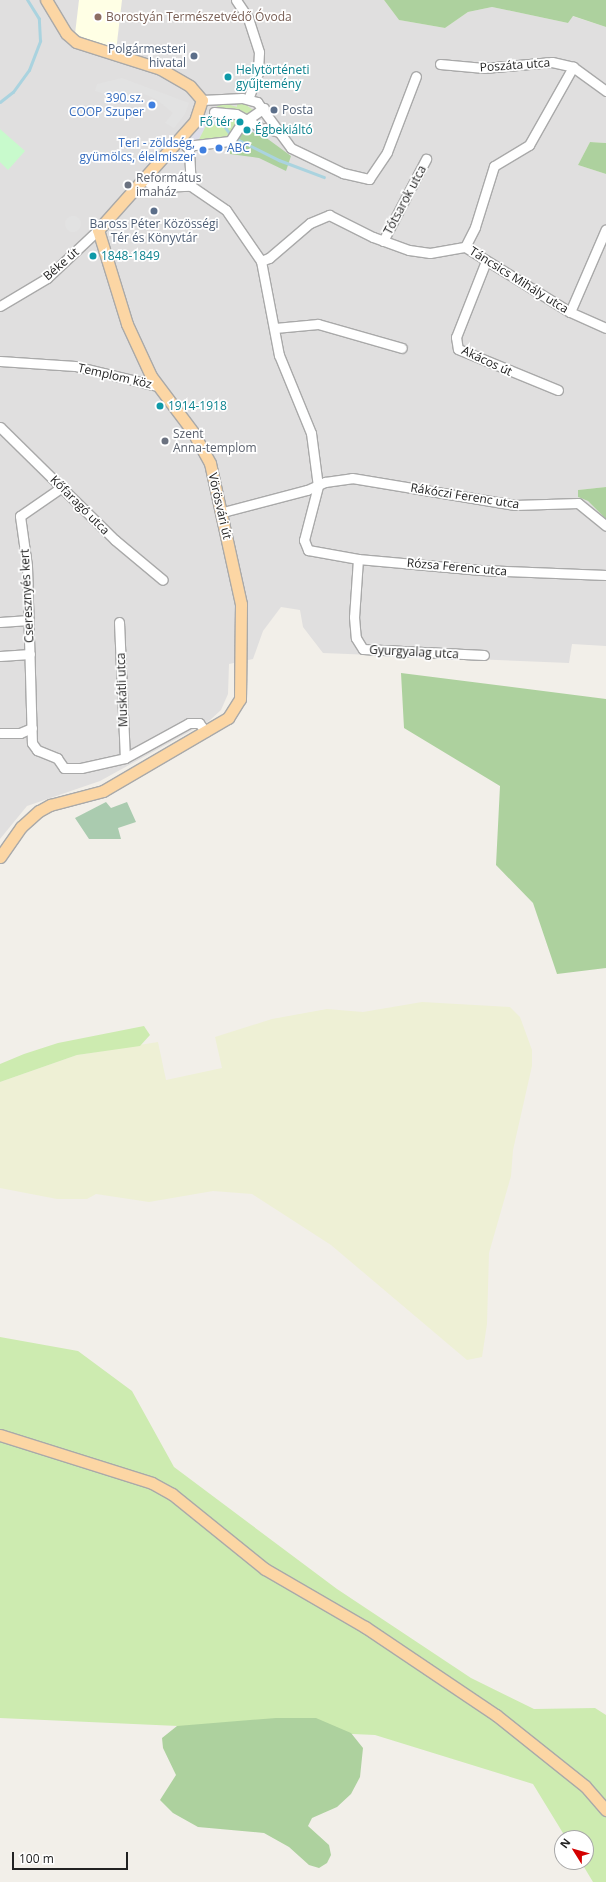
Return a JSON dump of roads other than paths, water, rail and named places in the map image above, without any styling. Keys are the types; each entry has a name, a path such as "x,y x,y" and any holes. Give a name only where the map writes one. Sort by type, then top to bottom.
{"main road":[{"path":"46,0 76,42 161,69 190,86 202,100"},
{"name":"Béke út","path":"98,230 145,180 186,145 201,112 202,100"},
{"name":"Vörösvári út","path":"0,857 25,823 39,811 50,805 102,791 206,732 228,718 238,705 242,666 241,604 223,512 210,463 199,442 157,386 127,324 98,230"},
{"path":"0,1435 152,1483 172,1494 265,1569 365,1627 496,1715 585,1786 606,1810"}],"street":[{"path":"236,0 248,18 259,52 258,73 248,98"},
{"name":"Poszáta utca","path":"440,64 484,68 548,62 573,67 606,91"},
{"path":"465,246 475,228 494,166 529,145 573,67"},
{"path":"202,100 248,98 264,108 279,132 298,152 343,173 369,179 387,152 416,76"},
{"path":"191,186 186,145 234,136 248,121 264,108"},
{"path":"214,112 233,113 262,127 279,132"},
{"name":"Tótsarok utca","path":"384,241 426,159"},
{"path":"145,180 155,187 191,186 226,210 261,261 275,328 278,354 311,433 318,486"},
{"name":"Táncsics Mihály utca","path":"261,261 325,214 384,241 430,253 465,246 486,261 570,312 606,328"},
{"path":"570,312 606,229"},
{"name":"Béke út","path":"0,306 47,278 98,230"},
{"name":"Akácos út","path":"486,261 456,337 458,349 558,390"},
{"path":"275,328 318,324 402,348"},
{"name":"Templom köz","path":"0,361 75,366 129,382 157,386"},
{"name":"Kőfaragó utca","path":"0,427 115,540 164,580"},
{"name":"Rákóczi Ferenc utca","path":"223,512 352,478 515,505 578,503 606,526"},
{"name":"Rózsa Ferenc utca","path":"318,486 304,540 308,550 358,559 481,570 606,575"},
{"name":"Cseresznyés kert","path":"62,487 20,516 28,566 32,728 34,747 57,758 64,768 94,766 125,758"},
{"name":"Gyurgyalag utca","path":"358,559 354,617 356,638 363,649 484,655"},
{"path":"0,622 29,620"},
{"name":"Muskátli utca","path":"119,622 125,758"},
{"path":"0,656 30,654"},
{"path":"125,758 188,723 199,723 206,732"},
{"path":"0,734 20,733 32,728"}],"waterway":[{"path":"0,102 13,92 29,70 40,41 39,19 27,0"},
{"path":"223,124 231,135"},
{"path":"235,138 279,160 324,177"}],"place":[{"name":"Borostyán Természetvédő Óvoda","path":"98,17"},
{"name":"Polgármesteri hivatal","path":"194,56"},
{"name":"Helytörténeti gyűjtemény","path":"228,77"},
{"name":"390.sz. COOP Szuper","path":"152,105"},
{"name":"Posta","path":"274,110"},
{"name":"Fő tér","path":"240,122"},
{"name":"Égbekiáltó","path":"247,130"},
{"name":"ABC","path":"219,148"},
{"name":"Teri - zöldség, gyümölcs, élelmiszer","path":"203,150"},
{"name":"Református imaház","path":"128,185"},
{"name":"Baross Péter Közösségi Tér és Könyvtár","path":"154,211"},
{"name":"1848-1849","path":"93,256"},
{"name":"1914-1918","path":"160,406"},
{"name":"Szent Anna-templom","path":"165,441"}]}
